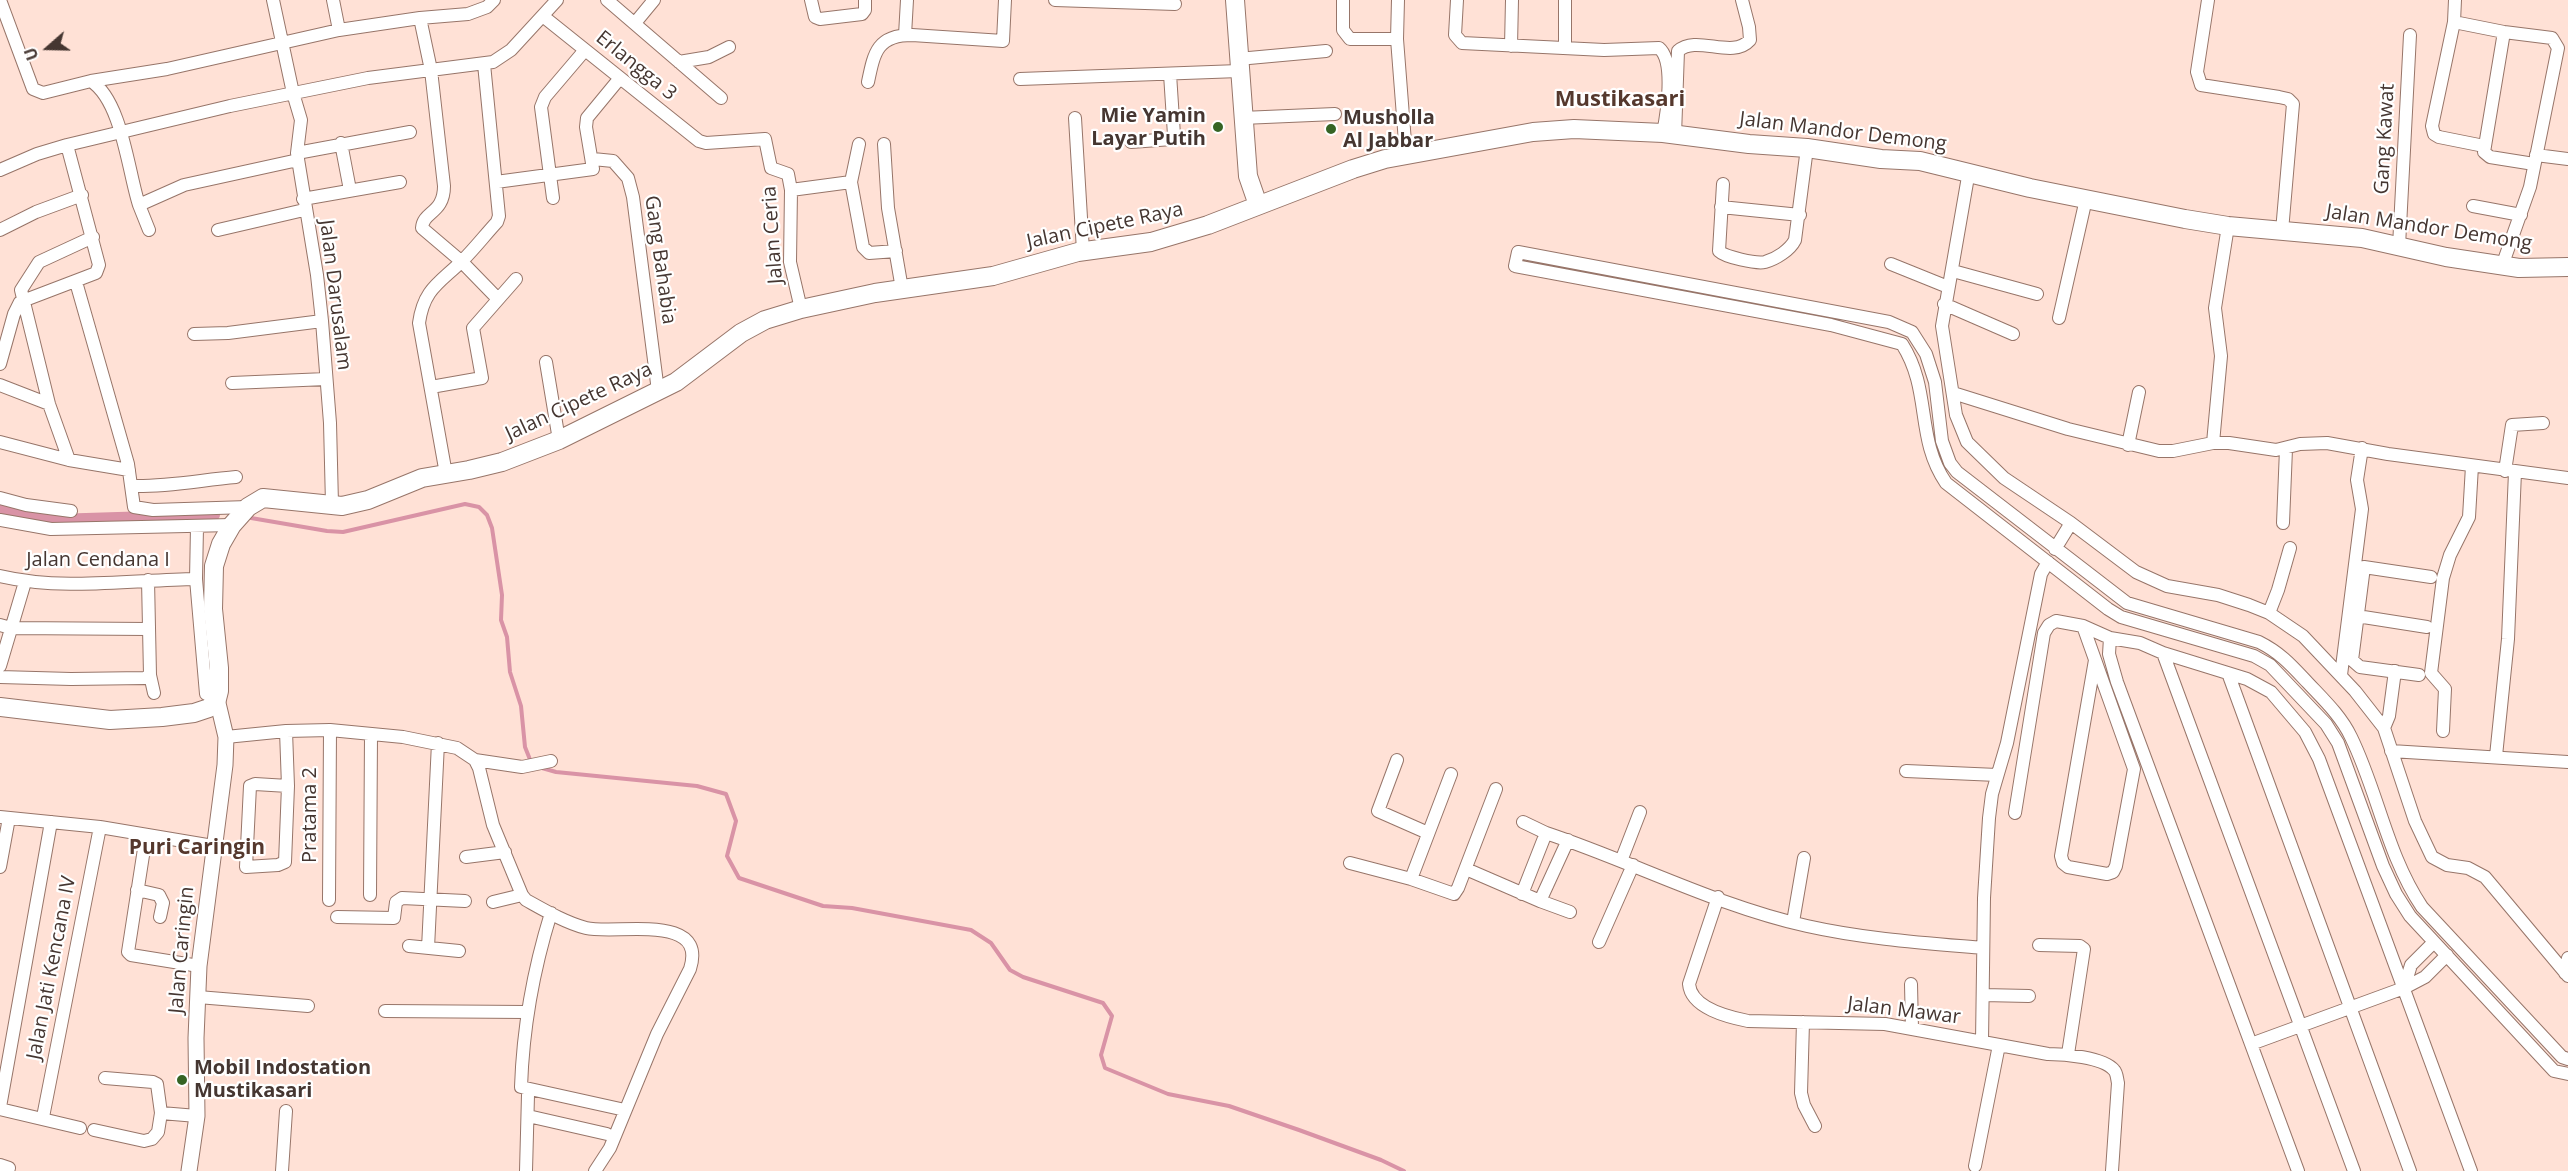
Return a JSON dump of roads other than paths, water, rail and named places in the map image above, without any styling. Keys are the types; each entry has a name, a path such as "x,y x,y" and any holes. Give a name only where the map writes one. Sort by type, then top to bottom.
{"main road":[{"path":"1235,0 1248,176 1258,205"},
{"name":"Jalan Mandor Demong","path":"1258,205 1353,169 1406,155 1555,130 1669,134 1806,148 1881,159 1920,161 1969,171 2030,188 2228,226 2362,238 2446,257 2502,266 2568,267"},
{"name":"Jalan Cipete Raya","path":"248,507 263,498 354,504 422,478 502,462 559,440 658,391 700,366 755,325 801,309 902,289 993,276 1039,261 1083,251 1151,242 1182,234 1258,205"},
{"path":"0,707 92,719 127,720 194,713 209,708 219,668 214,566 221,544 232,525 248,507"}],"street":[{"path":"0,0 33,89 44,93 91,81 167,69 339,30 420,18 468,14 487,7 494,0"},
{"name":"Jalan Darusalam","path":"273,0 301,120 297,157 313,246 322,321 327,379 332,504"},
{"path":"333,0 339,30"},
{"path":"0,170 37,154 120,131 293,93 369,78 493,62 512,50 557,0"},
{"path":"607,0 721,98"},
{"path":"635,23 654,0"},
{"path":"811,0 812,11 815,17 820,18 861,14 865,10 865,0"},
{"path":"905,35 907,0"},
{"path":"868,81 874,53 885,42 905,35 1003,41 1005,0"},
{"path":"1055,0 1175,4"},
{"path":"1343,0 1343,30 1350,39 1397,39"},
{"path":"1398,0 1397,39 1406,155"},
{"path":"1457,0 1455,35 1462,43 1604,50 1659,48 1664,51 1667,57 1669,134"},
{"path":"1511,46 1512,0"},
{"path":"1565,0 1565,47"},
{"path":"1669,134 1678,51 1689,46 1739,48 1748,43 1750,40 1749,27 1742,0"},
{"path":"2208,0 2197,72 2201,85 2279,97 2288,99 2293,104 2282,231"},
{"path":"2455,0 2454,22 2433,130 2439,137 2484,146"},
{"name":"Erlangga 3","path":"544,17 699,141 706,143 760,138"},
{"path":"420,18 431,70 444,197 441,205 422,224 426,232 462,262 498,299"},
{"path":"2454,22 2504,32 2552,38 2563,48 2526,201 2502,266"},
{"path":"2504,32 2484,152 2490,157 2535,160 2568,159"},
{"name":"Gang Kawat","path":"2399,246 2410,35"},
{"path":"0,40 14,38"},
{"path":"680,62 709,57 729,48"},
{"path":"553,198 541,107 545,97 585,50"},
{"path":"1020,79 1170,74 1326,51"},
{"path":"446,474 419,323 420,312 429,292 462,262 497,222 499,209 484,64"},
{"path":"1131,142 1172,139 1174,135 1170,74"},
{"path":"496,182 590,171 594,166 586,127 587,118 620,78"},
{"path":"91,81 101,88 111,106 120,131 139,205 149,230"},
{"path":"1242,118 1335,114"},
{"path":"1075,118 1083,251"},
{"path":"139,205 184,185 297,157 341,143 410,132"},
{"name":"Jalan Ceria","path":"760,138 767,141 771,168 788,174 791,190 790,262 801,309"},
{"path":"341,143 350,190"},
{"path":"859,144 851,182 864,250 869,252 896,251"},
{"path":"884,144 888,208 902,289"},
{"path":"0,364 14,314 23,300 96,273 99,265 68,145"},
{"path":"1723,184 1719,247 1721,254 1763,263 1791,249 1795,240 1800,215 1806,148"},
{"name":"Gang Bahabia","path":"593,159 613,161 628,177 633,196 658,391"},
{"path":"1969,171 1953,271 1944,304 1942,334 1956,415 1967,442 2004,478 2071,523 2126,566 2151,581 2218,595 2269,613 2303,636 2341,675 2384,728 2415,821 2432,856 2447,865 2468,868 2485,878 2566,975"},
{"path":"218,230 350,190 400,182"},
{"path":"791,190 851,182"},
{"path":"0,230 36,212 82,195"},
{"path":"2059,318 2086,199"},
{"path":"2473,206 2520,215"},
{"path":"1721,207 1800,215"},
{"path":"2213,443 2221,356 2215,308 2228,226"},
{"path":"69,460 49,404 23,300 22,286 39,262 93,237"},
{"path":"2568,1059 2562,1057 2422,906 2409,887 2397,861 2351,737 2338,714 2279,653 2249,639 2127,603 1957,472 1942,441 1935,382 1926,354 1912,332 1889,322 1518,252 1515,266 1831,325 1902,344 1912,361 1921,386 1928,444 1946,483 2121,616 2245,653 2270,665 2326,724 2338,743 2396,894 2410,916 2554,1071 2568,1074"},
{"path":"1891,264 1948,287"},
{"path":"1953,271 2037,294"},
{"path":"431,387 482,378 473,328 516,279"},
{"path":"76,282 129,470 134,507 139,509 248,507"},
{"path":"1944,304 2013,334"},
{"path":"1831,325 1834,312"},
{"path":"194,334 228,333 322,321"},
{"path":"546,362 559,440"},
{"path":"232,383 327,379"},
{"path":"0,385 49,404"},
{"path":"2128,445 2139,392"},
{"path":"1953,393 2128,445 2173,451 2213,443 2229,443 2261,450 2286,449 2308,443 2362,448 2472,466 2568,478"},
{"path":"2496,756 2508,639 2512,425 2543,423"},
{"path":"0,442 69,460 129,470"},
{"path":"2341,675 2362,509 2357,480 2362,448"},
{"path":"2283,523 2286,449"},
{"path":"2443,731 2445,689 2431,673 2439,595 2446,564 2469,517 2472,466"},
{"path":"132,486 160,486 236,477"},
{"path":"0,498 21,504 71,511"},
{"path":"0,520 51,529 232,525"},
{"path":"2055,549 2071,523"},
{"path":"197,527 196,579 211,697"},
{"path":"2269,613 2290,548"},
{"path":"1982,1041 1984,872 1989,818 1996,775 2007,743 2041,574 2048,562"},
{"path":"2419,675 2360,667 2352,660 2357,616 2364,567 2431,577"},
{"name":"Jalan Cendana I","path":"0,576 25,582 58,583 196,579"},
{"path":"148,580 150,675 154,693"},
{"path":"0,666 6,627 25,582"},
{"path":"2357,616 2427,627"},
{"path":"2014,813 2044,633 2049,625 2056,621 2083,626 2110,638 2140,643 2163,653 2247,679 2271,692 2305,732 2319,759 2471,1171"},
{"path":"2083,626 2134,769 2113,872 2107,874 2078,869 2063,863 2061,856 2095,660"},
{"path":"6,627 148,629"},
{"path":"2110,638 2109,654 2112,668 2298,1171"},
{"path":"2245,653 2249,639"},
{"path":"2163,653 2354,1171"},
{"path":"2384,728 2389,716 2395,671"},
{"path":"2228,673 2410,1171"},
{"path":"0,677 71,680 145,678 150,675"},
{"name":"Jalan Caringin","path":"189,1171 197,1116 196,1038 199,966 225,765 226,737 211,697"},
{"path":"226,737 286,731 330,730 438,743 458,748 475,760 522,767 551,761"},
{"name":"Pratama 2","path":"329,900 330,730"},
{"path":"286,731 288,786 285,862 278,865 246,867 250,786 255,784 288,786"},
{"path":"370,895 371,735"},
{"path":"428,948 438,743"},
{"path":"2391,751 2568,762"},
{"path":"475,760 493,825 522,895 551,913 585,927 616,931 666,930 678,934 693,950 690,969 657,1034 610,1148 594,1171"},
{"path":"1397,760 1378,811 1428,833"},
{"path":"2134,769 2148,765"},
{"path":"1906,771 1996,775"},
{"path":"1410,879 1451,774"},
{"path":"1350,863 1410,879 1454,894 1466,869 1496,789"},
{"path":"2357,796 2371,791"},
{"path":"1599,942 1627,863 1640,812"},
{"path":"0,867 4,817 100,827 213,846"},
{"path":"51,822 0,1108 80,1128"},
{"path":"1523,822 1718,897 1793,922 1851,934 1983,948"},
{"name":"Jalan Jati Kencana IV","path":"43,1118 100,827"},
{"path":"1522,894 1546,832"},
{"path":"146,836 128,952 131,955 199,966"},
{"path":"1540,901 1568,840"},
{"path":"465,857 505,852"},
{"path":"1793,922 1804,858"},
{"path":"1466,869 1570,912"},
{"path":"137,890 159,895 162,903 160,917"},
{"path":"493,902 522,895"},
{"name":"Jalan Mawar","path":"1718,897 1692,969 1689,984 1693,997 1732,1018 1762,1022 1860,1022 1912,1029 2048,1054 2068,1054 2110,1066 2116,1071 2118,1083 2112,1171"},
{"path":"338,917 394,918 396,902 399,899 429,898 465,901"},
{"path":"551,913 537,961 526,1012 521,1087 625,1110"},
{"path":"2404,988 2411,965 2434,942"},
{"path":"2039,945 2080,946 2084,949 2068,1054"},
{"path":"409,946 459,951"},
{"path":"2252,1044 2404,988 2425,977 2447,955"},
{"path":"2566,975 2568,958"},
{"path":"1911,984 1912,1029"},
{"path":"1983,995 2029,996"},
{"path":"198,998 308,1006"},
{"path":"385,1011 526,1012"},
{"path":"1803,1022 1801,1093 1804,1105 1815,1126"},
{"path":"1975,1166 1999,1045"},
{"path":"94,1130 149,1141 158,1132 161,1113 159,1088 156,1083 105,1078"},
{"path":"526,1171 528,1095"},
{"path":"282,1171 286,1112"},
{"path":"161,1113 197,1116"},
{"path":"528,1116 607,1134"},
{"path":"0,1165 9,1168 8,1171"}],"waterway":[{"path":"251,518 343,532 465,504 479,507 487,515 492,528 502,595 501,620 507,637 510,672 521,706 525,747 531,762"},
{"path":"0,508 27,516 54,520 214,515"},
{"path":"542,768 556,772 697,786 726,794 736,821 727,856 739,878 823,906 852,908 971,930 991,943 1010,970 1023,977 1103,1003 1112,1016 1101,1055 1105,1068 1168,1094 1229,1106 1299,1130 1381,1160 1404,1171"}],"place":[{"name":"Mie Yamin Layar Putih","path":"1218,127"},
{"name":"Musholla Al Jabbar","path":"1331,129"},
{"name":"Mobil Indostation Mustikasari","path":"182,1080"}],"district":[{"name":"Mustikasari","path":"1620,100"},
{"name":"Puri Caringin","path":"197,848"}]}
